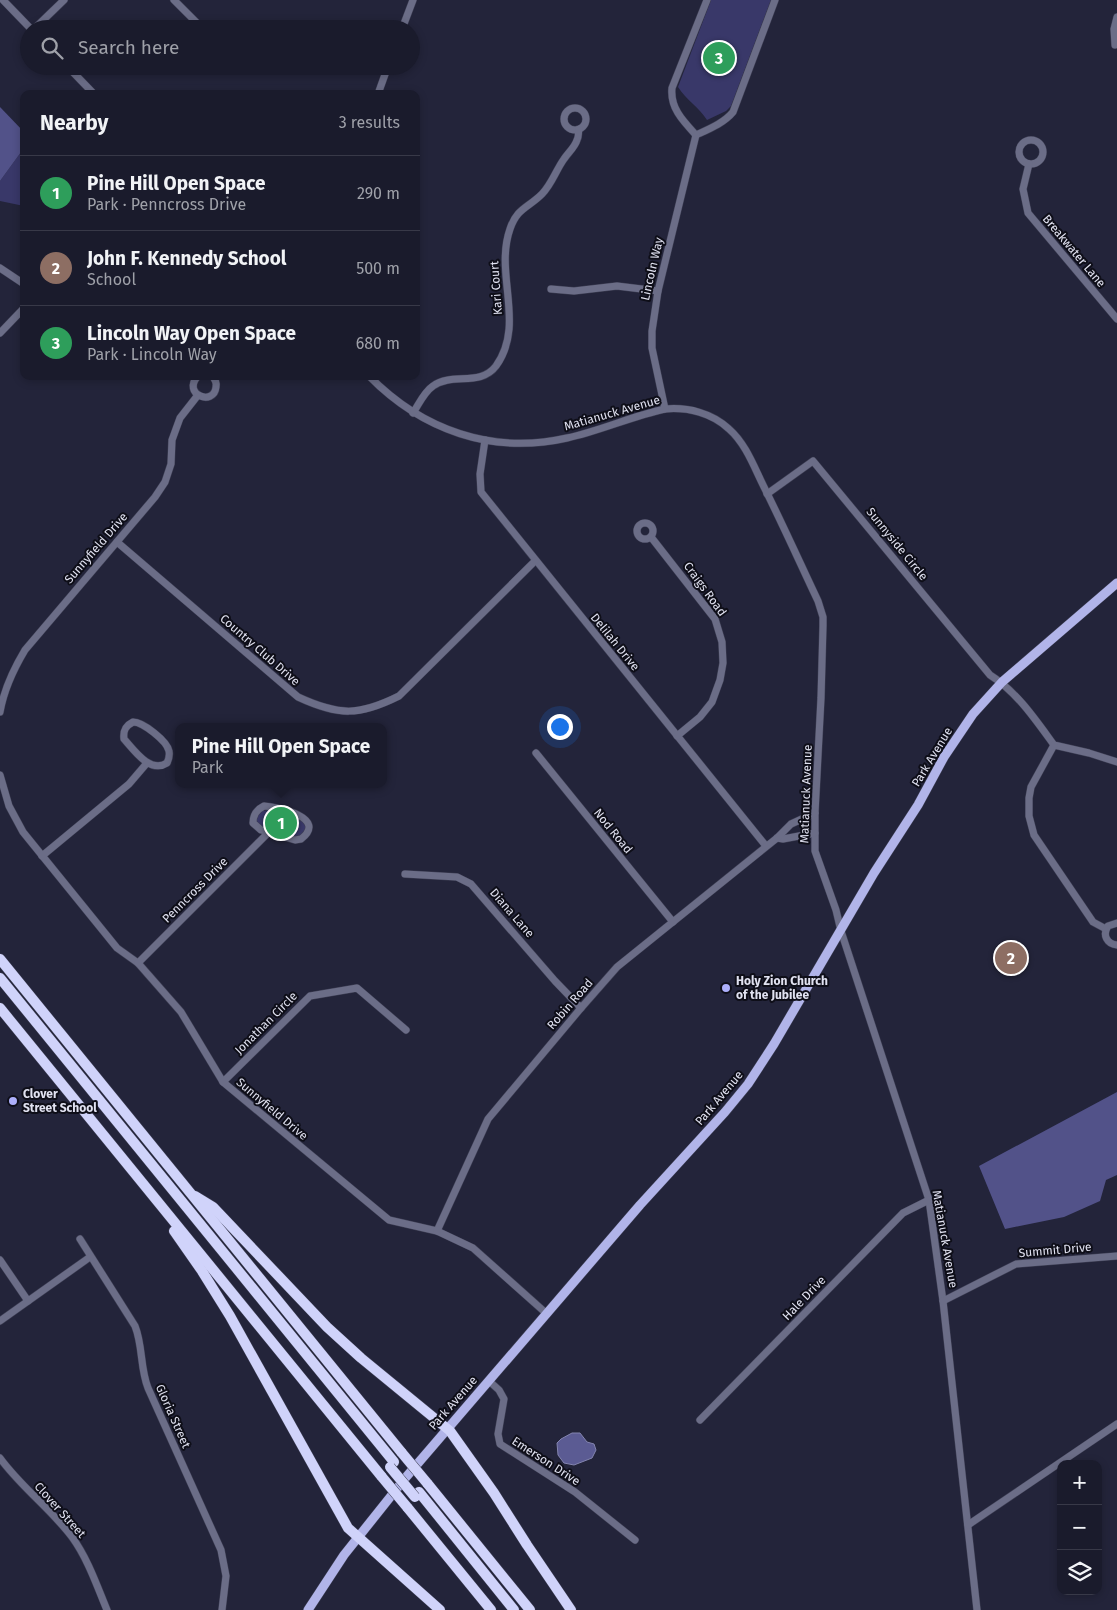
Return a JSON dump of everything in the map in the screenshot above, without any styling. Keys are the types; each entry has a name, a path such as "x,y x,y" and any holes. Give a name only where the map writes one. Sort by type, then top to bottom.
{"highway":[{"path":"0,959 530,1610"},
{"path":"0,978 392,1465"},
{"path":"0,988 392,1465 514,1610"},
{"path":"0,1008 491,1610"},
{"path":"191,1194 204,1200 212,1207 343,1342 448,1428 572,1610"},
{"path":"167,1214 177,1237 202,1271 230,1316 346,1525 357,1538 440,1610"},
{"path":"417,1495 506,1610"}],"main road":[{"name":"Park Avenue","path":"308,1610 357,1538 401,1482 640,1205 748,1084 774,1044 874,873 918,806 944,757 974,714 1002,682 1117,583"}],"street":[{"path":"3,0 23,20"},
{"path":"42,20 64,0"},
{"path":"174,0 194,20"},
{"path":"405,20 413,0"},
{"path":"707,0 671,93 672,103 676,111 696,135 716,126 733,112 775,0"},
{"path":"1115,44 1114,29 1117,17"},
{"path":"76,75 90,90"},
{"path":"379,90 385,75"},
{"name":"Kari Court","path":"413,413 425,393 436,384 447,380 470,379 481,376 490,371 498,362 507,342 510,329 505,255 510,227 517,213 541,194 549,185 563,160 576,143 578,129"},
{"name":"Lincoln Way","path":"665,409 652,340 653,317 696,135"},
{"name":"Breakwater Lane","path":"1029,164 1023,189 1028,213 1117,319"},
{"path":"0,268 20,282"},
{"path":"552,289 574,291 617,286 658,292"},
{"path":"0,333 20,312"},
{"path":"196,380 193,386 198,396"},
{"name":"Sunnyfield Drive","path":"0,712 3,696 12,673 25,650 156,497 165,482 171,464 172,440 180,418 198,396 205,398 214,393 215,380"},
{"name":"Matianuck Avenue","path":"373,380 390,397 413,413 445,429 485,440 520,443 558,440 665,409 696,411 726,427 743,446 767,494 818,601 823,617 815,851 836,910 841,931 929,1200 944,1300 977,1610"},
{"name":"Delilah Drive","path":"485,440 480,474 481,492 766,846"},
{"name":"Sunnyside Circle","path":"767,494 813,460 990,675 1002,682"},
{"name":"Craigs Road","path":"650,537 715,619 722,642 723,663 720,680 712,702 700,717 677,736"},
{"name":"Country Club Drive","path":"117,542 298,697 316,706 332,710 355,711 377,707 399,696 536,562"},
{"path":"1002,682 1027,708 1054,745 1117,762"},
{"path":"132,722 142,724 162,740 169,749 169,758 163,765 154,766 147,763 124,739 124,731 132,722"},
{"path":"1054,745 1031,787 1029,816 1034,834 1093,922 1106,929"},
{"name":"Nod Road","path":"536,753 673,922"},
{"path":"42,856 129,784 147,763"},
{"name":"Sunnyfield Drive","path":"0,775 9,806 23,832 118,948 138,963 181,1012 223,1082 388,1220 437,1231 473,1248 546,1314"},
{"path":"264,806 301,816 305,818 310,826 306,835 301,839 295,840 268,832 261,830 253,823 255,813 264,806"},
{"name":"Robin Road","path":"437,1231 488,1119 617,967 777,838 791,824 815,813"},
{"name":"Penncross Drive","path":"138,963 268,832"},
{"path":"777,838 783,839 815,833"},
{"name":"Diana Lane","path":"405,874 457,877 471,884 555,981 581,1008"},
{"path":"1117,922 1111,924 1105,933 1107,940 1117,945"},
{"name":"Jonathan Circle","path":"223,1082 310,996 357,988 406,1030"},
{"name":"Hale Drive","path":"700,1420 903,1213 929,1200"},
{"name":"Gloria Street","path":"80,1239 138,1333 143,1370 148,1388 221,1550 226,1576 222,1610"},
{"name":"Summit Drive","path":"944,1300 1016,1264 1117,1256"},
{"path":"0,1321 90,1257"},
{"path":"0,1260 28,1301"},
{"name":"Emerson Drive","path":"489,1381 501,1393 504,1399 498,1434 500,1444 575,1492 635,1540"},
{"path":"968,1525 1117,1424"},
{"name":"Clover Street","path":"0,1458 17,1479 72,1536 86,1561 107,1610"}],"shaded area":[{"path":"711,0 771,0 731,106 726,111 707,120 678,87"},
{"path":"0,107 20,128 20,154 0,181"},
{"path":"20,154 20,205 0,201 0,181"},
{"path":"268,810 301,819 304,821 306,829 302,835 297,837 265,829 258,824 256,818 262,811"},
{"path":"1117,1092 1117,1175 1106,1180 1100,1201 1064,1217 1005,1229 979,1166"},
{"path":"572,1433 580,1433 587,1442 594,1444 596,1450 592,1458 574,1465 564,1463 558,1455 557,1443"}],"place":[{"name":"Lincoln Way Open Space","path":"719,58"},
{"name":"Pine Hill Open Space","path":"281,823"},
{"name":"John F. Kennedy School","path":"1011,958"},
{"name":"Holy Zion Church of the Jubilee","path":"726,988"},
{"name":"Clover Street School","path":"13,1101"}]}
